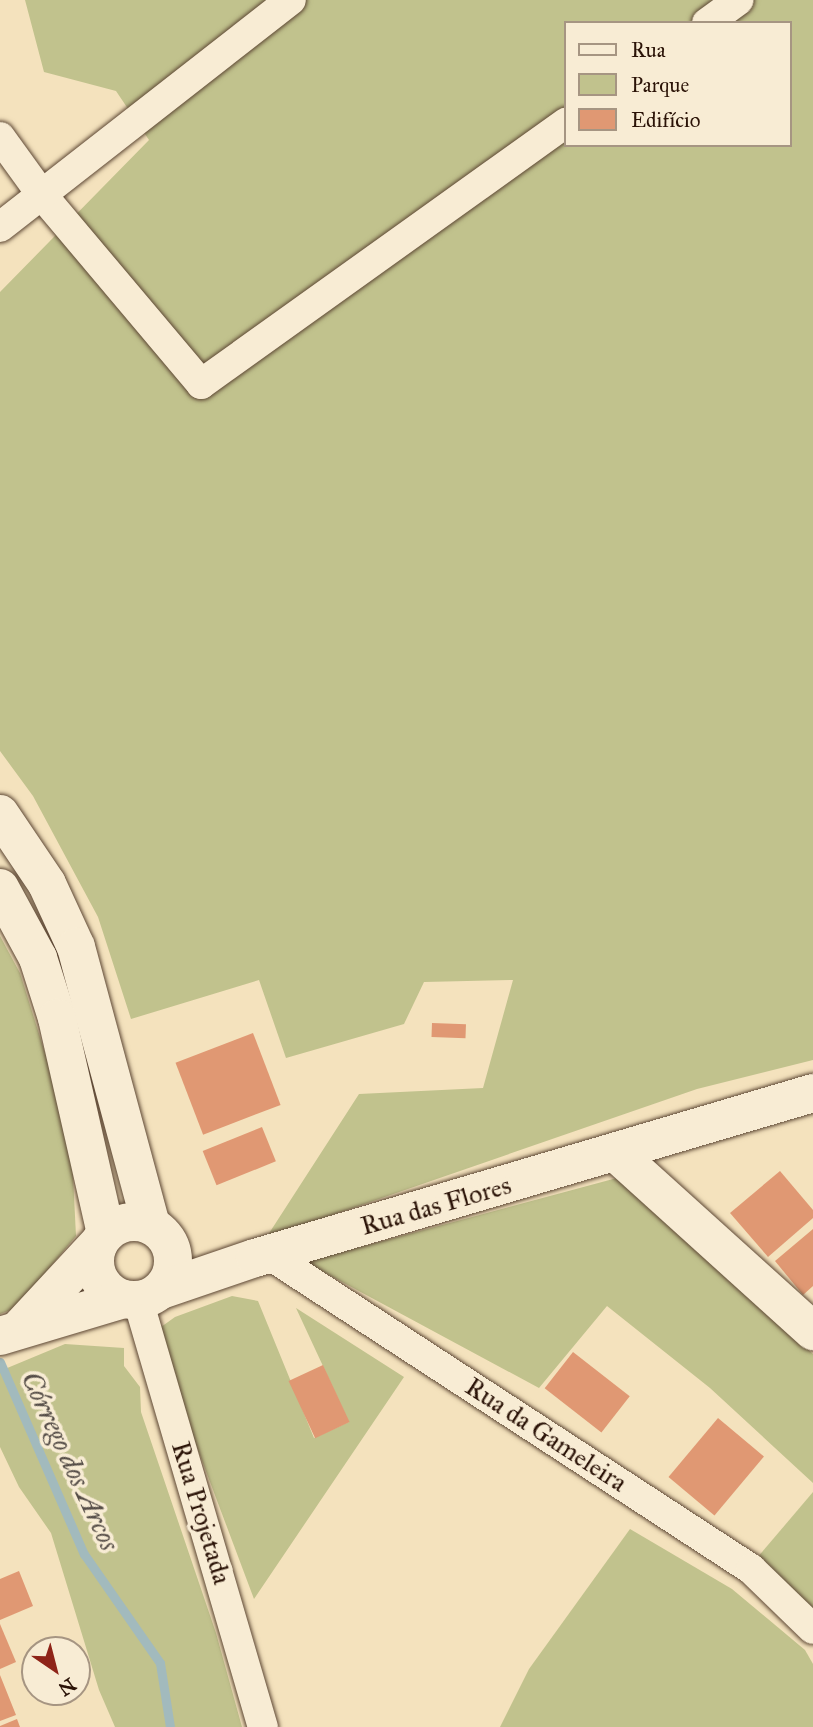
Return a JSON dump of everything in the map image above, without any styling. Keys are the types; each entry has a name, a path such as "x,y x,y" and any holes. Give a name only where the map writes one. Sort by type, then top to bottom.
{"main road":[{"path":"0,814 47,884 76,947 156,1228 174,1254 174,1267 141,1296 104,1287 98,1277 95,1254 103,1238 53,1006 38,958 0,888"},
{"name":"Rua das Flores","path":"8,1333 141,1296 262,1256 813,1093"},
{"path":"616,1153 813,1331"},
{"path":"8,1333 103,1238 128,1222 156,1228 193,1246 262,1256"}],"street":[{"path":"0,227 291,0"},
{"path":"710,21 739,0"},
{"path":"0,137 42,195 201,384 564,124"},
{"name":"Rua da Gameleira","path":"262,1256 751,1569 813,1629"},
{"name":"Rua Projetada","path":"141,1296 263,1727"}],"green space":[{"path":"25,0 813,0 813,1060 697,1089 266,1238 359,1094 483,1088 513,980 424,982 404,1024 286,1058 259,980 131,1019 98,917 33,796 0,751 0,292 149,140 116,91 44,72"},
{"path":"0,936 20,973 71,1136 76,1236 16,1308 0,1314"},
{"path":"628,1175 813,1354 813,1483 710,1388 607,1306 539,1388 305,1262"},
{"path":"232,1296 258,1301 314,1438 349,1422 296,1308 404,1377 254,1599 183,1410 161,1327 175,1317"},
{"path":"65,1344 124,1348 124,1366 140,1387 141,1412 216,1633 242,1727 115,1727 91,1664 91,1636 82,1636 51,1533 19,1487 0,1447 0,1371"},
{"path":"813,1492 813,1608 757,1558"},
{"path":"630,1529 732,1589 805,1650 813,1664 813,1727 500,1727 529,1669"}],"building":[{"path":"432,1023 466,1024 465,1038 432,1037"},
{"path":"253,1033 281,1105 203,1135 176,1063"},
{"path":"262,1127 276,1161 217,1185 203,1151"},
{"path":"780,1171 813,1210 813,1218 768,1257 730,1213"},
{"path":"813,1229 813,1286 803,1295 775,1261"},
{"path":"573,1352 630,1396 601,1433 545,1388"},
{"path":"323,1365 350,1422 315,1438 289,1381"},
{"path":"718,1418 764,1457 714,1516 669,1477"},
{"path":"19,1571 33,1606 0,1620 0,1579"},
{"path":"0,1624 16,1662 0,1669"},
{"path":"0,1675 16,1715 0,1721"},
{"path":"17,1719 20,1727 0,1727 0,1726"}],"waterway":[{"name":"Córrego dos Arcos","path":"0,1362 84,1554 160,1663 170,1727"}]}
